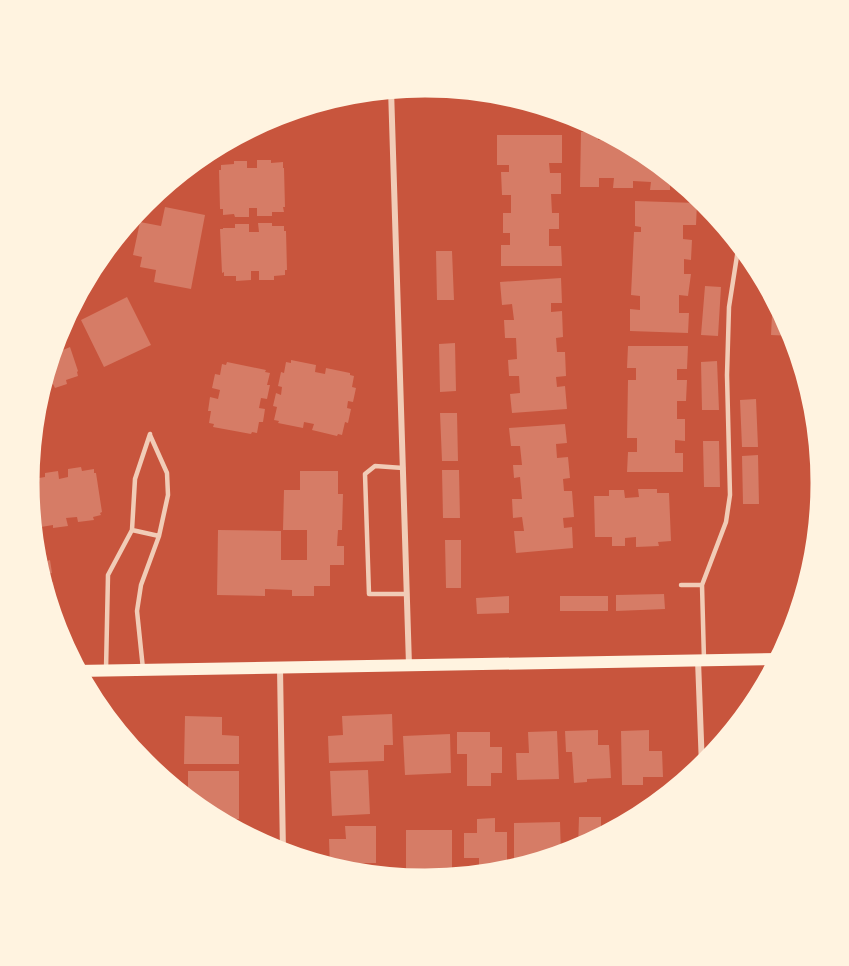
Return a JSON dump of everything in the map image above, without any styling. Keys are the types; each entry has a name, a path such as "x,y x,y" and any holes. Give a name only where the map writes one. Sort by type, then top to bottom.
{"main road":[{"path":"86,670 769,659"}],"street":[{"path":"391,98 409,665"},
{"path":"701,660 702,753"},
{"path":"280,667 283,843"}],"lane":[{"path":"701,660 702,585 726,522 730,495 727,375 729,307 737,255"},
{"path":"106,670 108,576 132,530 135,479 150,434 167,473 168,495 159,536 141,585 137,611 142,669"},
{"path":"403,468 375,466 365,474 368,576 369,594 407,594"},
{"path":"132,530 159,536"},
{"path":"681,585 702,585"}],"building":[{"path":"581,132 588,132 598,137 598,140 603,140 640,161 670,184 670,190 650,190 651,182 633,181 633,188 613,188 614,178 599,178 599,187 580,187"},
{"path":"497,135 562,135 562,163 549,163 550,173 561,173 561,194 551,194 552,213 559,213 559,229 549,229 549,246 561,246 562,266 501,266 501,245 510,245 510,233 503,233 503,213 511,213 511,195 502,195 501,172 509,172 509,165 497,165"},
{"path":"257,160 271,160 271,163 283,162 284,212 272,212 272,216 257,216 257,208 249,208 249,217 235,217 234,214 223,215 223,209 220,209 219,170 221,170 221,165 234,164 234,161 247,161 247,168 257,168"},
{"path":"635,201 691,203 697,208 696,225 683,225 683,239 692,240 691,260 684,259 684,274 691,274 688,296 679,295 679,313 689,313 688,333 630,331 630,309 640,310 640,296 631,295 634,232 641,232 641,227 635,226"},
{"path":"165,207 205,215 191,289 154,282 156,270 140,267 142,257 133,255 140,222 161,226"},
{"path":"258,223 284,226 287,270 285,270 285,275 274,276 274,280 259,280 259,271 251,271 251,280 236,281 236,276 224,276 220,229 235,228 235,224 249,224 249,232 259,232"},
{"path":"436,251 452,251 454,300 437,300"},
{"path":"561,278 562,303 551,303 551,312 562,311 563,337 556,338 557,352 565,352 566,376 556,377 557,387 565,386 567,409 512,413 510,394 520,393 519,376 509,376 508,360 517,359 516,338 505,338 504,320 514,320 512,304 502,305 500,282"},
{"path":"705,286 721,287 718,336 701,335"},
{"path":"127,297 151,345 104,367 81,320"},
{"path":"773,315 782,336 771,335"},
{"path":"455,343 456,391 440,392 439,344"},
{"path":"628,346 688,346 687,369 677,369 677,380 687,380 686,401 677,401 677,419 685,419 685,441 675,440 675,453 683,453 683,472 627,472 628,452 637,452 637,438 627,438 628,380 636,380 636,368 627,368"},
{"path":"70,347 78,376 66,380 67,384 55,388 53,384 51,385 62,348 63,350"},
{"path":"291,360 316,365 315,372 325,374 326,368 354,376 352,387 356,388 353,402 348,401 347,408 351,409 342,435 337,436 312,430 314,424 304,422 303,428 278,423 279,421 274,420 277,407 273,406 276,393 281,395 282,387 278,386 281,372 284,373 286,362 291,363"},
{"path":"717,361 719,410 702,410 701,362"},
{"path":"227,362 266,370 265,372 270,373 267,399 261,398 259,408 265,409 263,422 259,422 257,433 252,432 251,434 213,427 214,424 209,423 210,397 218,399 220,390 212,388 215,374 220,375 222,364 226,365"},
{"path":"756,399 758,447 742,447 740,400"},
{"path":"440,413 457,413 458,461 442,461"},
{"path":"565,424 567,443 556,444 557,458 568,457 570,478 563,479 564,491 572,491 574,517 563,518 564,528 572,527 573,548 516,553 514,531 524,531 522,517 513,518 512,499 522,499 520,477 514,478 513,465 522,465 520,446 511,446 509,428"},
{"path":"703,441 719,441 720,487 704,487"},
{"path":"758,455 759,504 743,504 742,456"},
{"path":"81,467 82,471 94,469 101,515 93,517 94,520 78,522 77,517 66,518 68,526 41,527 38,508 38,478 45,477 45,473 58,471 59,479 68,477 68,469"},
{"path":"442,470 459,470 460,518 443,518"},
{"path":"300,471 338,471 338,494 343,494 342,530 338,530 337,546 344,546 344,565 330,565 330,586 314,586 314,596 292,596 292,590 265,589 265,596 217,595 218,530 281,531 281,560 307,560 307,530 283,530 284,490 300,490"},
{"path":"638,489 657,489 657,493 669,493 671,541 658,542 659,546 636,547 636,537 625,538 625,546 612,546 612,537 595,537 594,496 609,496 609,490 624,490 625,498 639,497"},
{"path":"445,540 461,540 461,588 446,588"},
{"path":"43,548 47,561 50,560 52,573 49,574"},
{"path":"664,594 665,609 616,611 616,595"},
{"path":"509,596 509,613 477,614 476,598"},
{"path":"560,596 608,596 608,611 560,611"},
{"path":"392,714 393,745 384,745 384,761 329,763 328,736 343,735 342,716"},
{"path":"185,716 222,717 222,735 239,736 239,764 184,764"},
{"path":"598,730 598,745 609,745 611,778 587,779 587,782 574,783 572,752 566,752 565,731"},
{"path":"649,730 649,751 662,751 663,777 643,777 643,785 622,785 621,731"},
{"path":"557,731 559,779 517,780 516,753 529,753 528,732"},
{"path":"457,732 490,732 490,747 502,747 502,773 491,773 491,786 467,786 467,754 457,754"},
{"path":"450,734 451,773 405,775 403,736"},
{"path":"368,770 370,814 332,816 330,771"},
{"path":"188,771 239,771 239,819 231,818 188,789"},
{"path":"579,817 601,817 601,827 578,838"},
{"path":"495,818 495,832 507,832 507,861 479,866 479,858 464,858 464,833 477,833 477,819"},
{"path":"560,822 561,845 514,860 514,823"},
{"path":"345,826 376,826 376,863 353,864 330,858 329,839 346,839"},
{"path":"406,830 452,830 452,869 406,869"}]}
